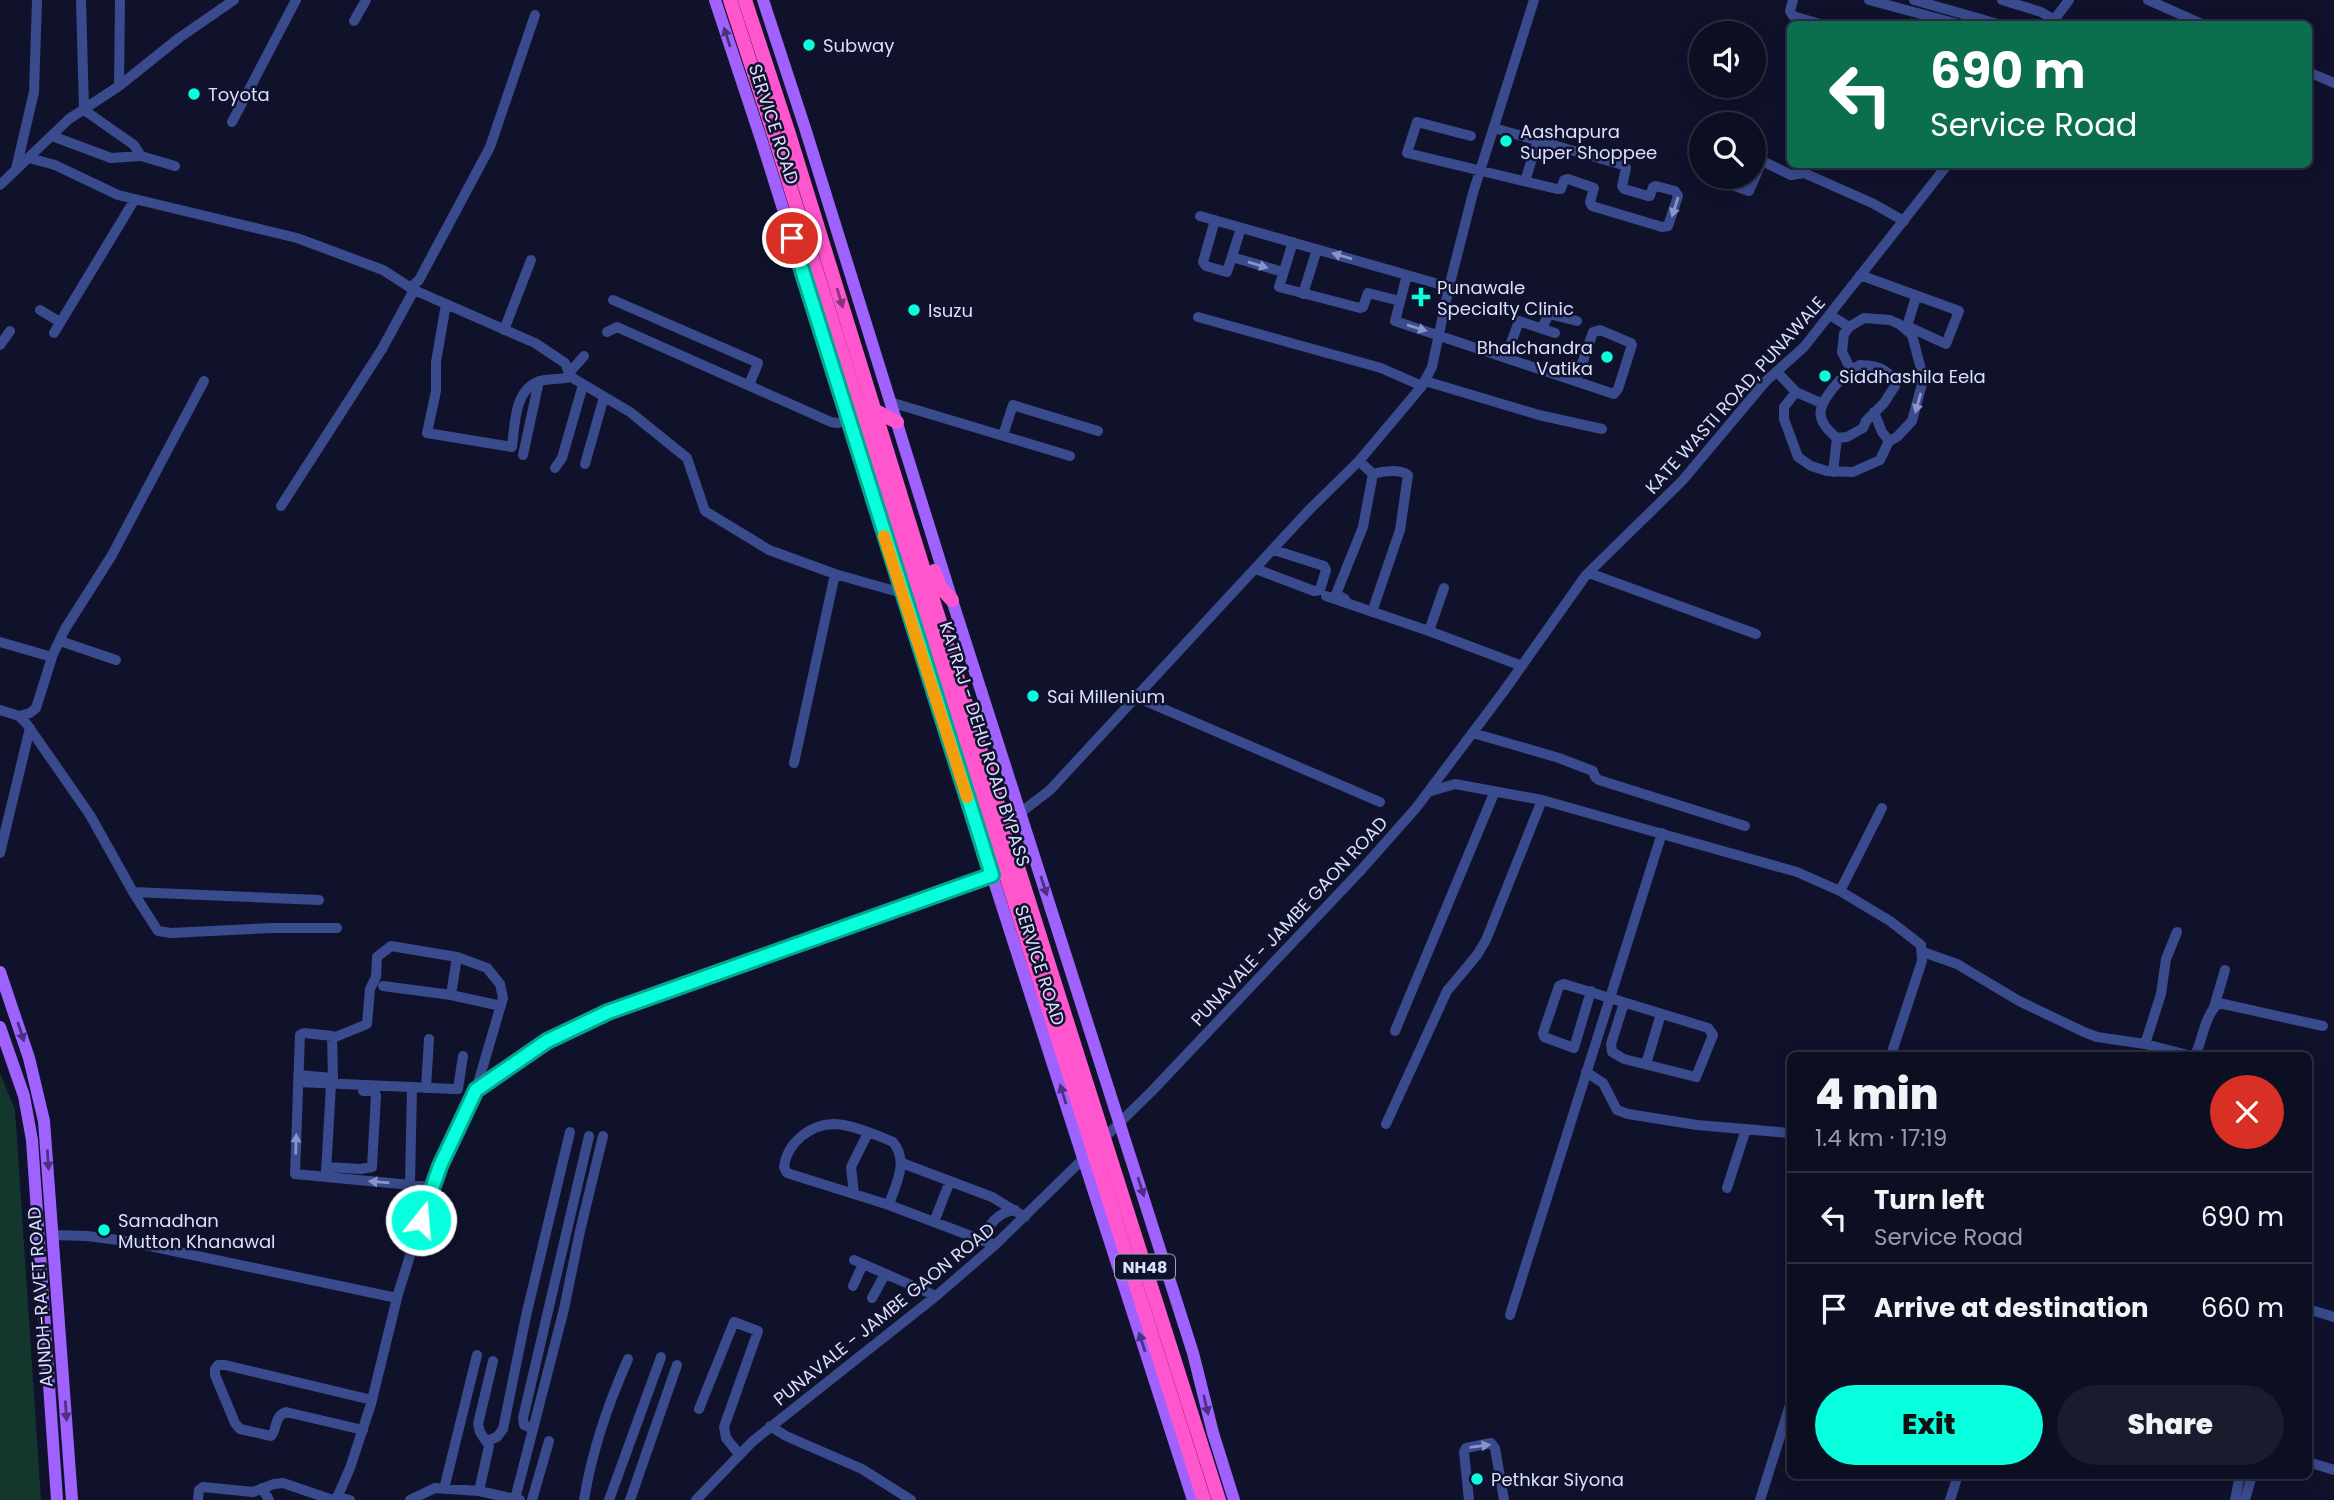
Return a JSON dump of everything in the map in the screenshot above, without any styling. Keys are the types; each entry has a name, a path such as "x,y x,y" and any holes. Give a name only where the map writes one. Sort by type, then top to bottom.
{"highway":[{"name":"KATRAJ - DEHU ROAD BYPASS","path":"730,0 808,243 998,873 1090,1142 1219,1500"},
{"name":"KATRAJ - DEHU ROAD BYPASS","path":"745,0 1102,1131 1096,1157 1204,1500"},
{"path":"792,238 808,243"},
{"path":"876,411 897,422"},
{"path":"896,478 911,471"},
{"path":"910,524 922,536 940,587 952,600"}],"main road":[{"name":"SERVICE ROAD","path":"715,0 902,593 1096,1157 1193,1500"},
{"name":"SERVICE ROAD","path":"763,0 1193,1353 1213,1433 1234,1500"},
{"name":"AUNDH-RAVET ROAD","path":"0,972 29,1058 47,1139 72,1500"},
{"name":"AUNDH-RAVET ROAD","path":"0,1027 24,1096 32,1140 57,1500"}],"street":[{"path":"16,171 34,92 37,0"},
{"path":"81,0 84,110"},
{"path":"119,86 120,0"},
{"path":"0,185 69,119 119,86 179,38 234,0"},
{"path":"232,122 296,0"},
{"path":"354,20 366,0"},
{"path":"1020,813 1050,790 1310,509 1359,461 1423,384 1432,366 1449,287 1480,171 1534,0"},
{"path":"1793,0 1790,11 1793,16 1810,21"},
{"path":"1869,0 1947,21"},
{"path":"1914,0 1988,21"},
{"path":"2002,0 2041,12 2052,21"},
{"path":"2054,21 2069,0"},
{"path":"2148,0 2195,21"},
{"path":"281,506 382,349 490,147 536,15"},
{"path":"2312,74 2334,83"},
{"path":"84,110 134,145 141,156"},
{"path":"1471,136 1417,122 1407,153 1559,190 1564,180 1568,179 1594,188 1590,202 1592,206 1662,227 1668,226 1678,197 1675,191 1657,186 1653,187 1650,196 1624,189 1622,186 1626,169 1623,165 1493,128"},
{"path":"52,136 111,158 141,156 176,166"},
{"path":"1525,181 1538,140"},
{"path":"29,158 55,165 86,181 135,199 298,238 383,270 413,289 535,343 565,363 570,375 583,386 630,412 687,458 705,511 769,550 835,575 902,593"},
{"path":"1766,163 1791,175 1804,173 1904,220"},
{"name":"KATE WASTI ROAD, PUNAWALE","path":"1522,666 1589,573 1682,481 1766,381 1804,347 1945,168"},
{"path":"54,333 135,199"},
{"path":"1200,216 1449,287"},
{"path":"1215,220 1203,265 1227,272 1241,228"},
{"path":"1293,242 1279,287 1360,308 1363,307 1368,293 1400,301"},
{"path":"1303,294 1317,249"},
{"path":"1232,257 1283,272"},
{"path":"504,330 531,260"},
{"path":"1407,275 1395,321 1614,394 1617,392 1632,345 1600,330 1593,332 1576,381"},
{"path":"1860,275 1959,311 1946,344 1907,326 1916,297"},
{"path":"613,300 758,363 749,385"},
{"path":"446,304 436,362 436,391 427,433 512,447 520,401 525,391 539,381 570,375 584,356"},
{"path":"40,310 60,321"},
{"path":"1542,328 1549,314 1577,321"},
{"path":"1829,315 1849,327"},
{"path":"1198,317 1381,368 1423,384 1602,429"},
{"path":"1796,392 1784,407 1784,419 1798,457 1811,466 1833,472 1853,472 1880,460 1889,441 1912,422 1921,394 1921,369 1912,335 1890,320 1864,318 1849,327 1844,334 1842,352 1851,370"},
{"path":"1506,357 1519,321 1555,333"},
{"path":"607,332 617,327 831,422 848,420"},
{"path":"0,345 10,331"},
{"path":"1868,365 1884,369 1893,379 1893,391 1863,428 1854,434 1836,438 1822,421 1821,403 1851,370 1868,365"},
{"path":"1777,372 1796,392 1821,403"},
{"path":"19,716 36,708 52,657 60,641 112,555 204,381"},
{"path":"523,455 539,381"},
{"path":"555,468 562,458 583,386"},
{"path":"585,464 604,397"},
{"path":"890,402 1070,456"},
{"path":"1003,435 1013,405 1098,431"},
{"path":"1874,412 1889,441"},
{"path":"1833,472 1836,438"},
{"path":"1359,461 1373,474 1405,472 1408,475 1400,530 1372,610"},
{"path":"1373,474 1363,527 1336,594 1338,597 1522,666"},
{"path":"1256,569 1314,591 1320,590 1326,570 1324,566 1274,550"},
{"path":"1589,573 1756,634"},
{"path":"794,763 835,575"},
{"path":"1429,631 1444,588"},
{"path":"1326,596 1372,610"},
{"path":"60,641 116,660"},
{"path":"0,642 52,657"},
{"name":"PUNAVALE - JAMBE GAON ROAD","path":"696,1500 739,1454 770,1426 936,1296 1096,1157 1120,1122 1362,869 1428,792 1522,666"},
{"path":"1136,697 1380,802"},
{"path":"0,710 19,716 30,729 90,815 158,931 165,933 337,928"},
{"path":"0,853 30,729"},
{"path":"1473,733 1571,762 1593,771 1600,780 1745,826"},
{"path":"1428,792 1455,784 1542,800 1797,872 1840,891 1909,934 1918,941 1923,952 1892,1052"},
{"path":"1395,1031 1495,791"},
{"path":"1386,1124 1447,991 1486,940 1542,800"},
{"path":"1840,891 1882,808"},
{"path":"1510,1315 1662,833"},
{"path":"477,1085 547,1041 608,1012 998,873"},
{"path":"133,892 318,900"},
{"path":"2145,1044 2161,994 2166,959 2177,932"},
{"path":"333,1038 367,1024 370,989 376,978 377,957 385,948 391,946 457,957 487,968 496,976 503,993 477,1085 432,1187 397,1298 363,1430 335,1499"},
{"path":"1923,952 1957,964 2019,1001 2084,1032 2110,1040 2145,1044 2178,1052"},
{"path":"452,995 457,957"},
{"path":"2194,1052 2198,1049 2225,970"},
{"path":"1591,991 1574,1048 1544,1037 1543,1033 1561,984 1591,991 1704,1026 1712,1031 1713,1035 1696,1077 1617,1056 1611,1048 1624,1003"},
{"path":"383,986 452,995 501,1006"},
{"path":"2213,1008 2219,1003 2323,1026"},
{"path":"1646,1064 1661,1014"},
{"path":"298,1079 330,1087 373,1091 376,1094 372,1167 295,1174 298,1079 300,1035 329,1035 333,1038"},
{"path":"298,1079 332,1078 333,1038"},
{"path":"426,1088 429,1039"},
{"path":"330,1087 458,1089 463,1056"},
{"path":"1586,1072 1602,1083 1617,1110 1628,1114 1697,1125 1787,1133"},
{"path":"460,1077 477,1085"},
{"path":"326,1172 330,1087"},
{"path":"410,1184 412,1087"},
{"path":"888,1205 902,1163 893,1142 835,1124 826,1125 795,1142 785,1160 784,1167 788,1173 888,1205 995,1245"},
{"path":"1727,1188 1746,1129"},
{"path":"487,1441 497,1437 502,1429 570,1132"},
{"path":"854,1194 851,1167 868,1133"},
{"path":"533,1429 524,1425 523,1418 589,1136"},
{"path":"410,1500 435,1488 479,1491 518,1499 603,1136"},
{"path":"902,1163 992,1197 1025,1217"},
{"path":"326,1172 432,1187"},
{"path":"934,1222 950,1181"},
{"path":"984,1241 987,1227 1006,1211 1015,1210"},
{"path":"53,1235 126,1241 397,1298"},
{"path":"853,1286 858,1262 936,1296"},
{"path":"872,1298 885,1274"},
{"path":"2312,1310 2334,1317"},
{"path":"699,1409 734,1322 758,1331 724,1427 726,1438 739,1454"},
{"path":"444,1489 477,1355"},
{"path":"609,1500 662,1357"},
{"path":"584,1500 605,1412 628,1359"},
{"path":"479,1491 489,1449 478,1424 493,1361"},
{"path":"363,1430 286,1412 276,1420 271,1436 240,1429 215,1375 215,1369 218,1365 225,1365 372,1400"},
{"path":"630,1500 677,1365"},
{"path":"1760,1500 1787,1414"},
{"path":"770,1426 786,1436 862,1469 911,1500"},
{"path":"532,1500 549,1440"},
{"path":"1469,1500 1464,1452 1466,1448 1491,1443 1495,1448 1504,1500"},
{"path":"2312,1463 2334,1470"},
{"path":"1951,1500 1957,1479"},
{"path":"2235,1500 2239,1479"},
{"path":"2245,1500 2251,1479"},
{"path":"198,1500 199,1490 203,1487 251,1496 262,1488 283,1483 335,1499 350,1500"},
{"path":"262,1488 269,1500"}],"green space":[{"path":"0,1073 15,1110 41,1500 0,1500"}],"slow traffic":[{"path":"884,536 967,797"}],"place":[{"name":"Subway","path":"809,45"},
{"name":"Toyota","path":"194,94"},
{"name":"Aashapura Super Shoppee","path":"1506,141"},
{"name":"Punawale Specialty Clinic","path":"1421,297"},
{"name":"Isuzu","path":"914,310"},
{"name":"Bhalchandra Vatika","path":"1607,357"},
{"name":"Siddhashila Eela","path":"1825,376"},
{"name":"Sai Millenium","path":"1033,696"},
{"name":"Samadhan Mutton Khanawal","path":"104,1230"},
{"name":"Pethkar Siyona","path":"1477,1479"}],"route":[{"path":"421,1220 440,1166 476,1090 547,1041 608,1012 992,875 792,238"}]}
